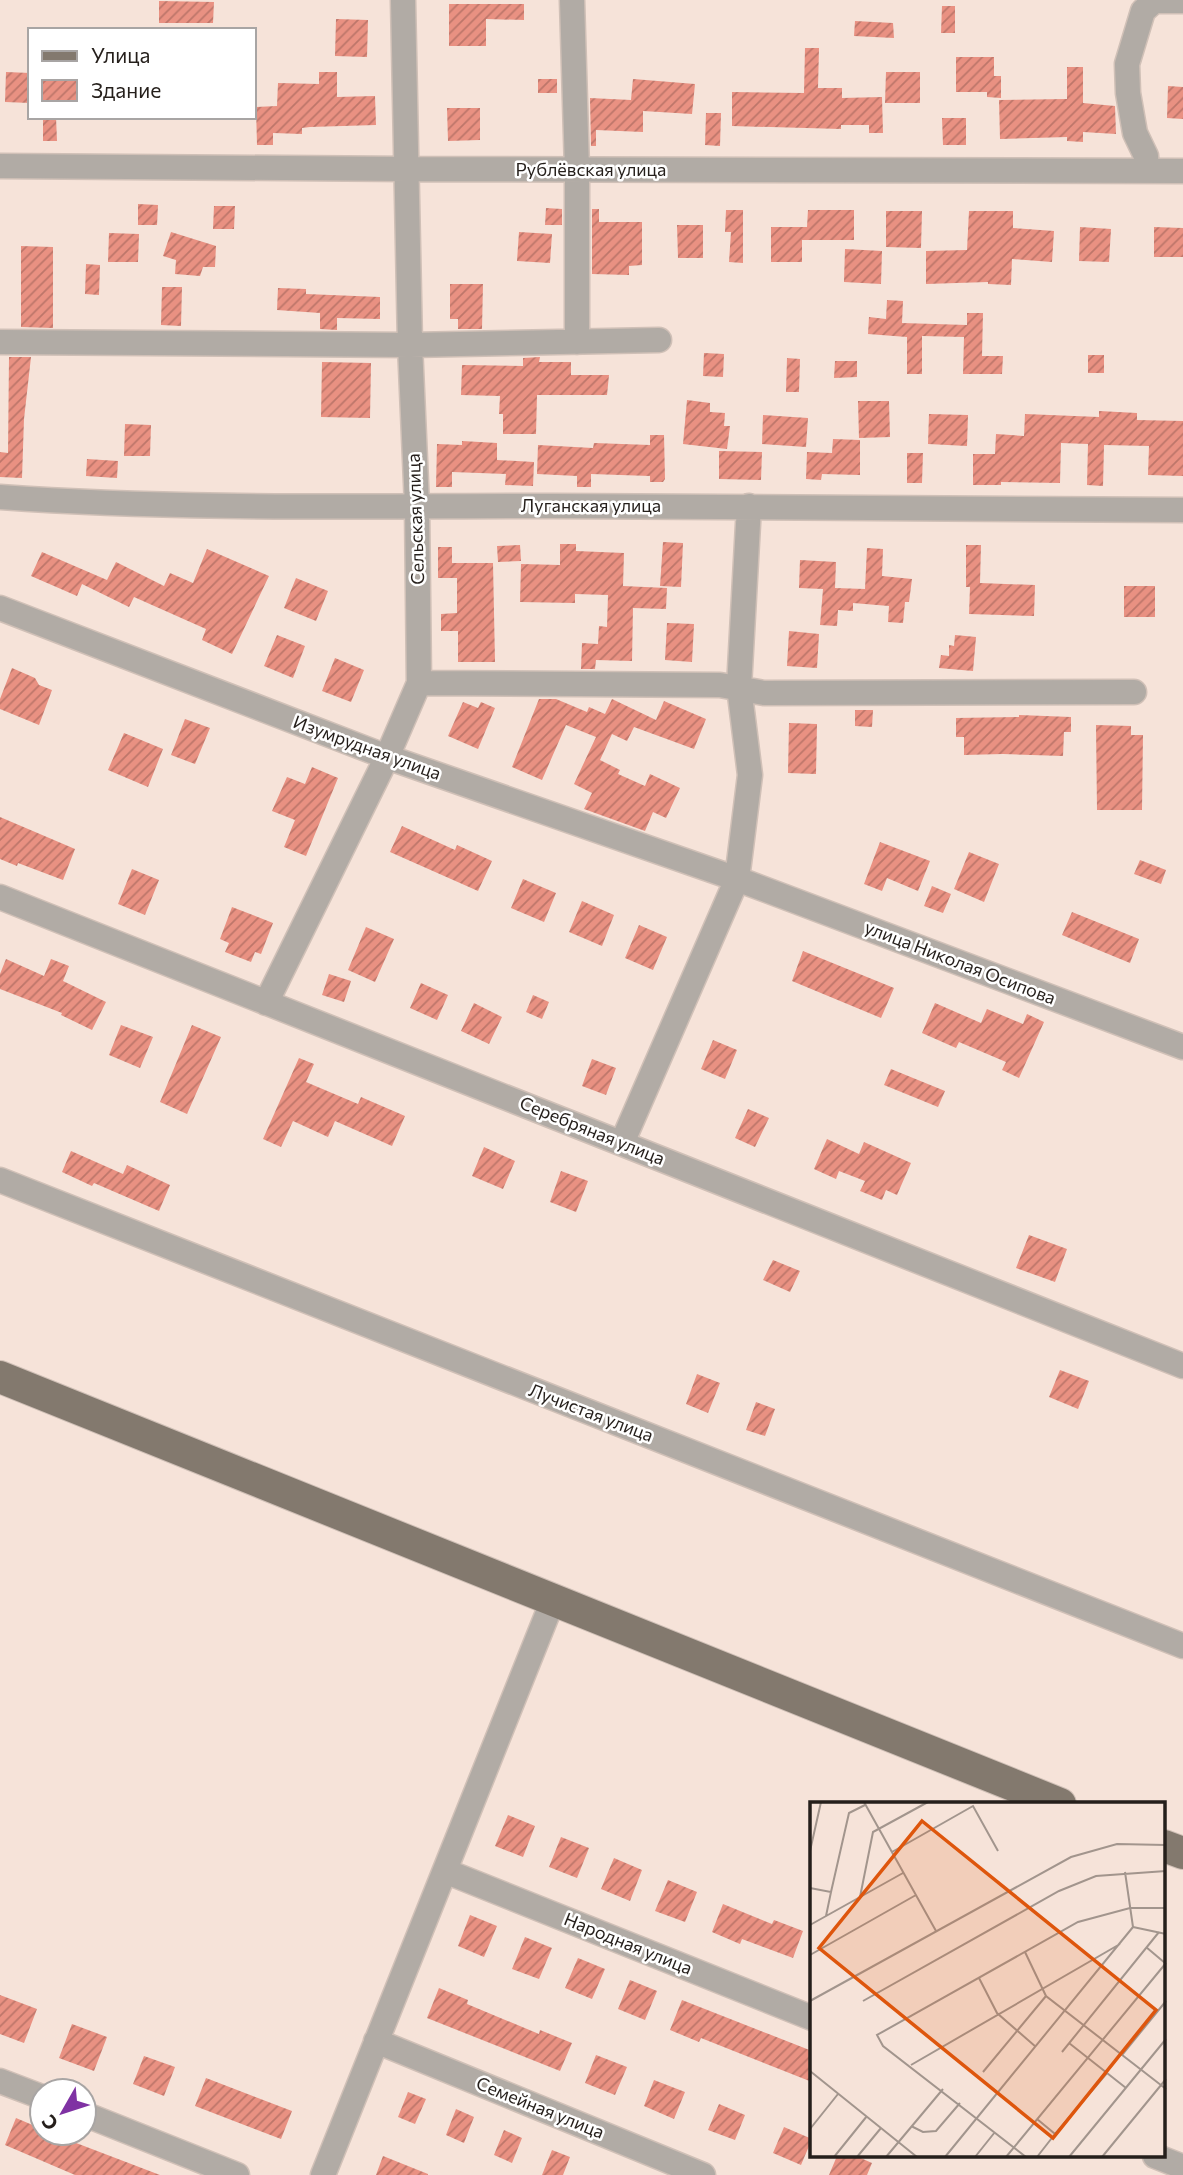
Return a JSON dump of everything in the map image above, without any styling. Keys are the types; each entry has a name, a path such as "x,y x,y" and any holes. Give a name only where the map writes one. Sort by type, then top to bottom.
{"main road":[{"path":"0,1377 1055,1802"},
{"path":"1166,1847 1183,1853"}],"street":[{"name":"Сельская улица","path":"266,1003 387,757 419,683 417,506 410,345 403,0"},
{"path":"572,0 577,170 577,342"},
{"path":"1141,0 1183,1"},
{"path":"1147,171 1146,156 1135,133 1128,93 1127,64 1143,11 1154,1"},
{"name":"Рублёвская улица","path":"0,166 1183,171"},
{"path":"0,342 410,345 659,340"},
{"name":"Луганская улица","path":"0,497 80,503 237,506 749,506 1183,510"},
{"path":"622,1143 737,879 750,775 739,687 749,506"},
{"name":"Изумрудная улица","path":"0,608 387,757 737,879"},
{"path":"419,683 739,687 764,692 1134,692"},
{"name":"улица Николая Осипова","path":"737,879 1183,1047"},
{"name":"Серебряная улица","path":"0,897 1183,1366"},
{"name":"Лучистая улица","path":"0,1180 1183,1646"},
{"path":"323,2175 553,1600"},
{"name":"Народная улица","path":"445,1871 810,2017"},
{"name":"Семейная улица","path":"376,2042 702,2175"},
{"path":"0,2081 28,2092"},
{"path":"98,2120 237,2175"},
{"path":"1160,2158 1183,2167"}],"building":[{"path":"159,1 214,2 213,23 159,23"},
{"path":"449,4 524,4 524,20 486,19 486,46 449,46"},
{"path":"942,6 955,6 955,33 941,33"},
{"path":"336,19 368,20 367,57 335,56"},
{"path":"855,21 893,23 894,38 854,36"},
{"path":"805,48 819,48 818,88 842,88 842,98 882,97 883,133 869,133 869,125 841,125 841,129 732,126 732,92 804,93"},
{"path":"956,57 994,57 994,76 1001,76 1001,98 987,97 987,92 956,92"},
{"path":"1067,67 1083,67 1083,103 1115,106 1116,134 1083,132 1083,142 1067,141 1067,137 1000,139 999,100 1067,99"},
{"path":"6,72 28,73 28,103 5,102"},
{"path":"319,72 337,72 337,97 375,96 376,125 302,128 302,134 273,133 273,145 257,145 256,107 277,106 278,83 319,84"},
{"path":"886,72 920,72 920,103 885,103"},
{"path":"538,79 557,79 557,93 538,93"},
{"path":"633,79 695,84 692,114 643,111 643,132 596,130 596,146 591,146 590,98 631,100"},
{"path":"1168,86 1183,87 1183,119 1167,118"},
{"path":"447,108 480,108 480,140 448,141"},
{"path":"706,113 721,113 720,146 705,145"},
{"path":"942,118 966,118 966,145 943,145"},
{"path":"43,119 56,119 57,141 43,141"},
{"path":"138,204 158,205 157,225 138,225"},
{"path":"214,206 235,206 234,229 213,229"},
{"path":"546,208 562,209 562,225 545,225"},
{"path":"592,209 599,209 599,222 642,222 642,265 629,266 629,275 592,274"},
{"path":"726,210 743,210 743,263 729,262 731,232 725,232"},
{"path":"808,210 854,210 854,240 802,240 802,262 771,262 771,227 807,227"},
{"path":"886,211 922,211 921,248 886,247"},
{"path":"969,211 1013,211 1013,228 1054,231 1052,262 1012,259 1011,285 988,282 926,284 926,251 967,250"},
{"path":"677,225 703,225 703,258 678,258"},
{"path":"1080,227 1111,229 1109,262 1079,261"},
{"path":"1154,227 1183,228 1183,257 1154,257"},
{"path":"171,232 216,246 215,267 203,267 200,276 175,274 176,260 163,256"},
{"path":"519,232 552,234 550,263 517,261"},
{"path":"109,233 139,234 138,262 108,262"},
{"path":"21,246 53,247 53,328 21,327"},
{"path":"845,249 882,251 881,284 844,282"},
{"path":"86,264 100,265 99,295 85,294"},
{"path":"450,284 483,284 482,329 458,329 458,319 450,319"},
{"path":"162,287 182,287 181,326 161,325"},
{"path":"278,288 306,289 306,294 380,297 380,319 337,318 337,330 320,329 320,313 277,310"},
{"path":"887,300 903,301 902,323 967,325 967,313 983,313 982,356 1003,356 1002,374 963,374 964,337 922,336 922,374 907,374 907,337 868,334 869,317 886,319"},
{"path":"704,353 724,354 723,377 703,376"},
{"path":"1088,355 1104,355 1104,373 1088,373"},
{"path":"9,357 31,357 24,419 22,478 0,477 0,452 8,453"},
{"path":"540,357 539,362 571,362 571,375 609,375 607,395 537,395 536,434 503,434 503,414 499,414 500,396 461,395 462,365 523,366 523,358"},
{"path":"787,358 800,359 799,392 786,392"},
{"path":"835,361 857,361 857,377 834,378"},
{"path":"322,362 371,363 370,418 321,417"},
{"path":"687,400 710,403 710,412 725,413 724,426 730,426 727,449 683,444"},
{"path":"858,401 889,401 890,437 859,438"},
{"path":"1099,411 1137,413 1137,420 1183,421 1183,476 1148,475 1149,446 1104,445 1103,486 1087,485 1088,444 1061,443 1060,483 1001,482 1001,485 973,485 973,454 995,454 996,434 1024,436 1025,414 1099,417"},
{"path":"929,414 968,415 967,446 928,444"},
{"path":"763,415 808,418 806,447 762,444"},
{"path":"125,424 151,425 150,456 124,456"},
{"path":"650,435 664,435 663,482 650,482 650,476 591,474 591,487 577,487 577,476 537,474 538,445 593,448 594,443 650,445"},
{"path":"833,439 860,440 860,475 822,474 821,480 806,479 807,452 832,453"},
{"path":"462,441 497,443 497,460 534,462 533,486 505,485 506,474 452,472 452,487 436,487 437,444 462,445"},
{"path":"719,451 762,452 761,480 719,479"},
{"path":"907,453 923,453 922,483 907,483"},
{"path":"87,459 118,461 117,478 86,476"},
{"path":"663,542 683,543 681,587 660,586"},
{"path":"560,544 576,544 576,551 624,553 623,586 667,588 666,609 633,608 632,661 596,660 595,669 581,669 582,643 598,644 599,626 607,627 608,595 575,594 575,603 520,602 521,564 560,565"},
{"path":"520,545 521,561 498,562 497,546"},
{"path":"966,545 981,545 980,583 1035,585 1034,616 969,614 970,587 966,587"},
{"path":"438,547 452,547 452,563 493,563 495,662 458,662 458,631 441,631 441,614 457,613 457,578 438,578"},
{"path":"867,548 883,549 882,576 912,579 909,602 905,602 903,623 888,622 889,606 853,603 853,611 838,610 837,626 820,625 823,589 799,588 800,560 836,562 835,588 865,589"},
{"path":"207,549 269,576 232,654 202,640 206,629 134,597 129,607 82,584 77,596 31,576 42,552 107,580 116,562 164,586 170,573 193,583"},
{"path":"296,578 328,591 316,621 284,608"},
{"path":"1124,586 1155,586 1155,617 1124,617"},
{"path":"667,623 694,624 692,662 665,660"},
{"path":"789,631 819,634 817,668 787,666"},
{"path":"277,635 305,646 293,678 264,666"},
{"path":"955,635 976,637 973,671 939,668 941,655 949,656 949,645 954,646"},
{"path":"335,658 364,670 351,702 322,691"},
{"path":"12,668 35,678 39,685 52,690 39,725 0,709 0,699"},
{"path":"539,699 556,699 587,712 589,707 605,714 612,699 656,720 664,701 706,719 694,749 634,727 627,741 612,734 600,760 620,770 618,774 645,786 650,774 680,788 666,818 653,812 645,831 584,809 592,793 574,784 596,737 566,725 542,780 512,767"},
{"path":"463,702 478,708 481,702 495,708 478,749 448,736"},
{"path":"855,710 873,710 872,727 855,726"},
{"path":"1019,715 1071,717 1071,732 1064,732 1063,756 964,755 964,737 956,737 956,718"},
{"path":"185,719 210,728 195,764 171,755"},
{"path":"789,723 817,724 816,774 788,773"},
{"path":"1096,725 1131,726 1131,735 1143,735 1142,810 1097,810"},
{"path":"124,733 163,749 148,787 108,770"},
{"path":"312,767 338,778 306,856 284,847 295,820 272,811 287,777 305,784"},
{"path":"0,817 75,849 63,880 0,859"},
{"path":"402,826 455,850 457,845 492,861 478,891 390,852"},
{"path":"880,842 930,861 918,891 887,878 882,891 864,884"},
{"path":"969,852 999,864 984,902 954,889"},
{"path":"1140,860 1166,870 1161,884 1134,874"},
{"path":"132,869 159,880 145,915 118,904"},
{"path":"523,879 556,893 544,922 511,908"},
{"path":"932,886 951,894 943,913 924,906"},
{"path":"582,901 614,915 602,946 569,932"},
{"path":"232,907 273,923 261,954 255,952 251,962 225,952 229,943 220,939"},
{"path":"1072,912 1139,939 1130,963 1062,935"},
{"path":"639,925 667,937 653,970 625,958"},
{"path":"366,927 394,939 375,982 348,970"},
{"path":"803,951 894,988 881,1018 792,981"},
{"path":"6,959 44,976 51,959 69,966 63,981 106,1002 92,1030 61,1015 62,1013 0,989 0,974"},
{"path":"329,974 351,981 344,1002 322,995"},
{"path":"421,983 448,995 437,1020 410,1008"},
{"path":"533,995 549,1002 542,1019 526,1012"},
{"path":"474,1003 502,1017 489,1044 461,1031"},
{"path":"935,1003 981,1023 987,1009 1023,1024 1027,1014 1044,1022 1019,1078 1002,1070 1006,1062 959,1042 956,1048 922,1033"},
{"path":"121,1025 153,1037 140,1068 109,1055"},
{"path":"192,1025 221,1037 187,1114 160,1102"},
{"path":"713,1040 737,1050 725,1079 701,1069"},
{"path":"299,1058 314,1064 306,1082 358,1104 361,1097 405,1116 392,1146 335,1121 328,1137 293,1121 281,1147 263,1139"},
{"path":"592,1059 616,1068 606,1095 582,1086"},
{"path":"891,1069 945,1091 938,1107 884,1085"},
{"path":"748,1109 769,1118 755,1147 735,1138"},
{"path":"827,1139 859,1154 864,1142 911,1163 897,1195 886,1190 882,1200 860,1191 865,1181 839,1171 836,1179 814,1169"},
{"path":"484,1147 515,1161 503,1189 472,1176"},
{"path":"71,1151 123,1174 127,1165 170,1185 159,1211 62,1172"},
{"path":"561,1171 588,1181 576,1212 550,1202"},
{"path":"1029,1235 1067,1249 1055,1282 1016,1268"},
{"path":"773,1260 800,1271 790,1292 763,1280"},
{"path":"1060,1370 1089,1381 1078,1409 1049,1397"},
{"path":"697,1374 720,1383 708,1413 686,1404"},
{"path":"756,1402 775,1409 765,1436 746,1430"},
{"path":"508,1815 535,1826 523,1857 495,1846"},
{"path":"561,1837 589,1848 577,1878 549,1867"},
{"path":"614,1858 642,1870 630,1901 601,1889"},
{"path":"668,1880 697,1892 685,1922 655,1911"},
{"path":"723,1904 772,1924 774,1920 803,1931 793,1958 742,1939 740,1944 712,1932"},
{"path":"470,1915 497,1926 484,1957 458,1946"},
{"path":"525,1937 552,1948 539,1979 512,1969"},
{"path":"578,1958 605,1969 592,1999 565,1988"},
{"path":"630,1980 657,1991 645,2020 618,2009"},
{"path":"439,1988 468,2000 467,2004 539,2034 540,2030 572,2043 560,2071 427,2018"},
{"path":"0,1995 37,2009 24,2043 0,2034"},
{"path":"682,2000 810,2050 810,2081 701,2038 699,2042 670,2030"},
{"path":"72,2024 107,2037 94,2071 59,2058"},
{"path":"596,2055 627,2067 615,2095 585,2083"},
{"path":"144,2056 175,2067 164,2096 133,2084"},
{"path":"206,2078 292,2111 281,2139 195,2106"},
{"path":"654,2080 685,2092 674,2119 644,2106"},
{"path":"408,2092 426,2099 415,2124 398,2117"},
{"path":"719,2104 745,2115 735,2140 708,2130"},
{"path":"456,2109 474,2117 464,2143 446,2135"},
{"path":"16,2118 28,2123 28,2147 87,2147 160,2175 75,2175 5,2145"},
{"path":"784,2127 810,2138 801,2165 773,2153"},
{"path":"504,2130 522,2138 512,2163 494,2155"},
{"path":"552,2150 570,2157 563,2175 542,2175"},
{"path":"383,2156 428,2174 428,2175 376,2175"},
{"path":"836,2158 861,2158 872,2163 867,2175 829,2175"}]}
